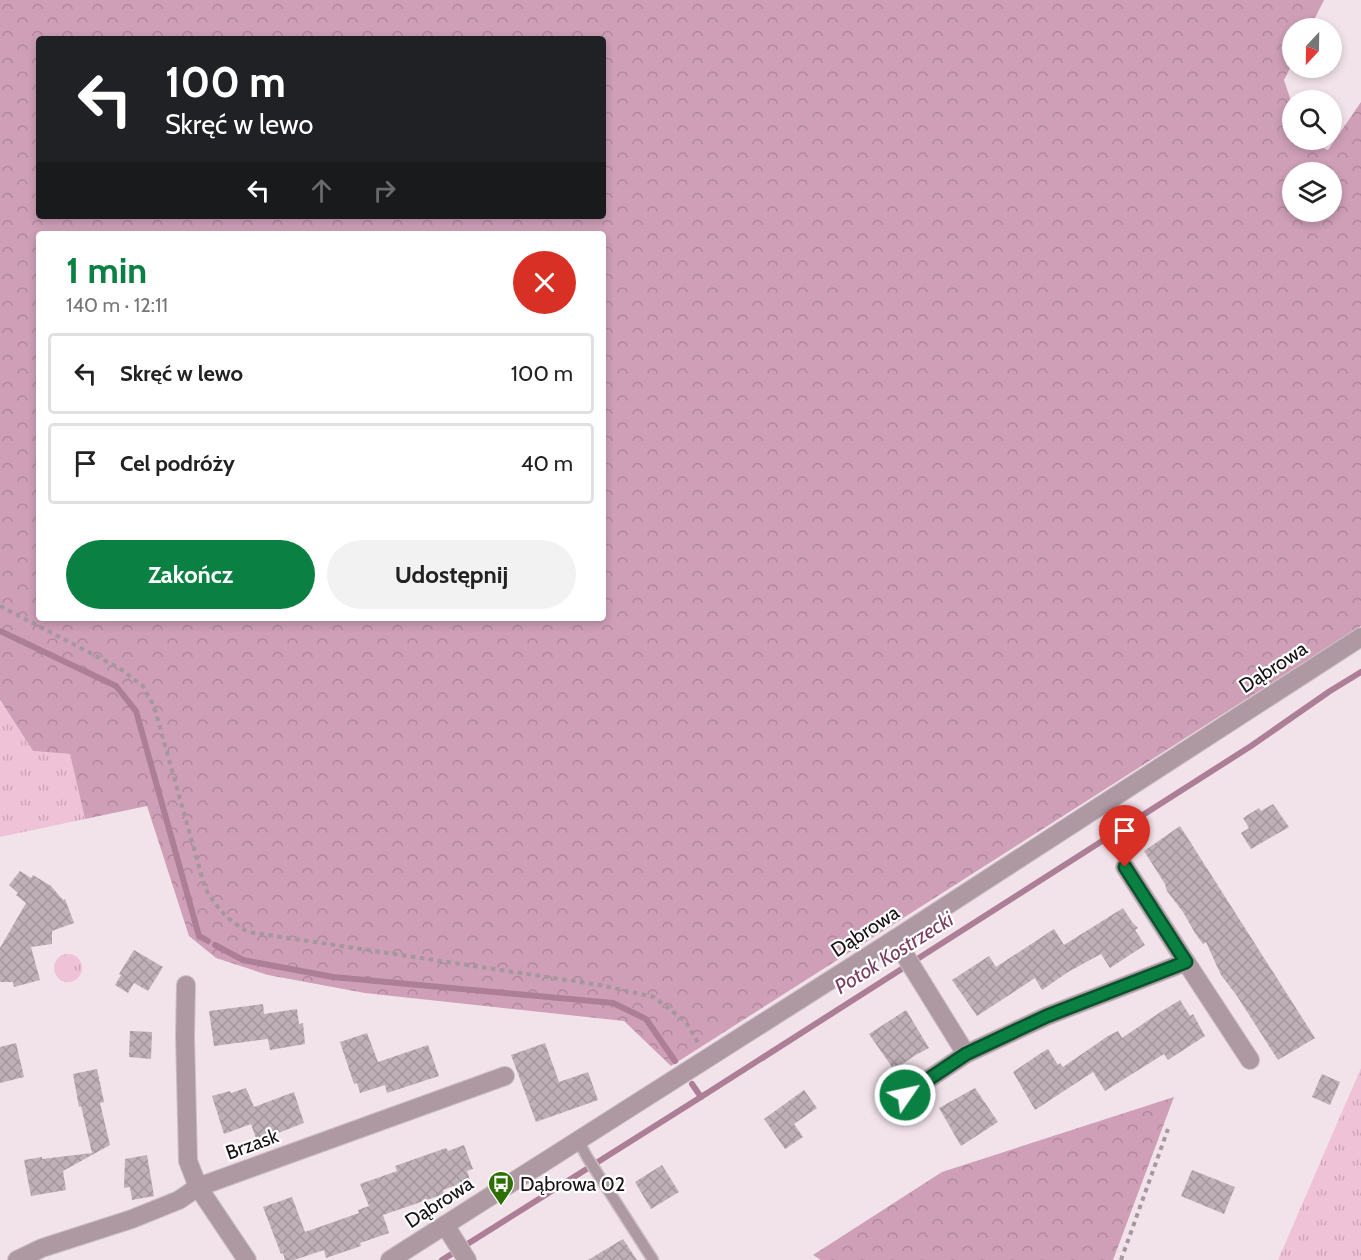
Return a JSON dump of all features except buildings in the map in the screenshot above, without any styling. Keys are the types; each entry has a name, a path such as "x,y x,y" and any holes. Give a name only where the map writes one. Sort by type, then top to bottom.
{"street":[{"name":"Dąbrowa","path":"390,1260 450,1233 578,1140 707,1058 898,946 1361,637"},
{"path":"1125,867 1250,1059"},
{"path":"898,946 966,1054"},
{"path":"905,1095 966,1054 1047,1016 1186,962"},
{"path":"186,985 188,1161 198,1187 247,1260"},
{"name":"Brzask","path":"17,1260 42,1248 132,1219 179,1200 198,1187 505,1076"},
{"path":"450,1233 466,1259"}],"lane":[{"path":"578,1140 653,1260"}],"path":[{"path":"0,606 118,668 143,686 154,706 205,888 216,906 232,922 248,932 600,985 654,997 686,1022 707,1058"},
{"path":"1121,1260 1168,1130"}],"green space":[{"path":"0,0 1324,0 1315,18 1282,18 1282,78 1285,78 1287,90 1282,90 1282,150 1342,150 1342,130 1361,102 1361,626 671,1066 624,1021 365,993 268,975 216,958 189,936 147,806 85,819 70,754 33,751 0,700"},
{"path":"0,701 33,751 70,754 85,819 0,837"},
{"path":"68,954 78,958 82,968 78,978 68,982 58,978 54,968 58,958"},
{"path":"1361,1068 1361,1260 1278,1260"},
{"path":"1174,1097 1113,1260 821,1260 813,1255 942,1172"}],"waterway":[{"path":"0,631 116,686 136,711 199,936 208,941"},
{"name":"Potok Kostrzecki","path":"442,1260 1251,746 1361,672"},
{"path":"215,945 243,960 333,977 613,1003 646,1019 675,1061"},
{"path":"692,1084 701,1097"}],"place":[{"name":"Dąbrowa 02","path":"501,1207"}],"route":[{"path":"905,1095 966,1054 1047,1016 1186,962 1125,867"}]}
